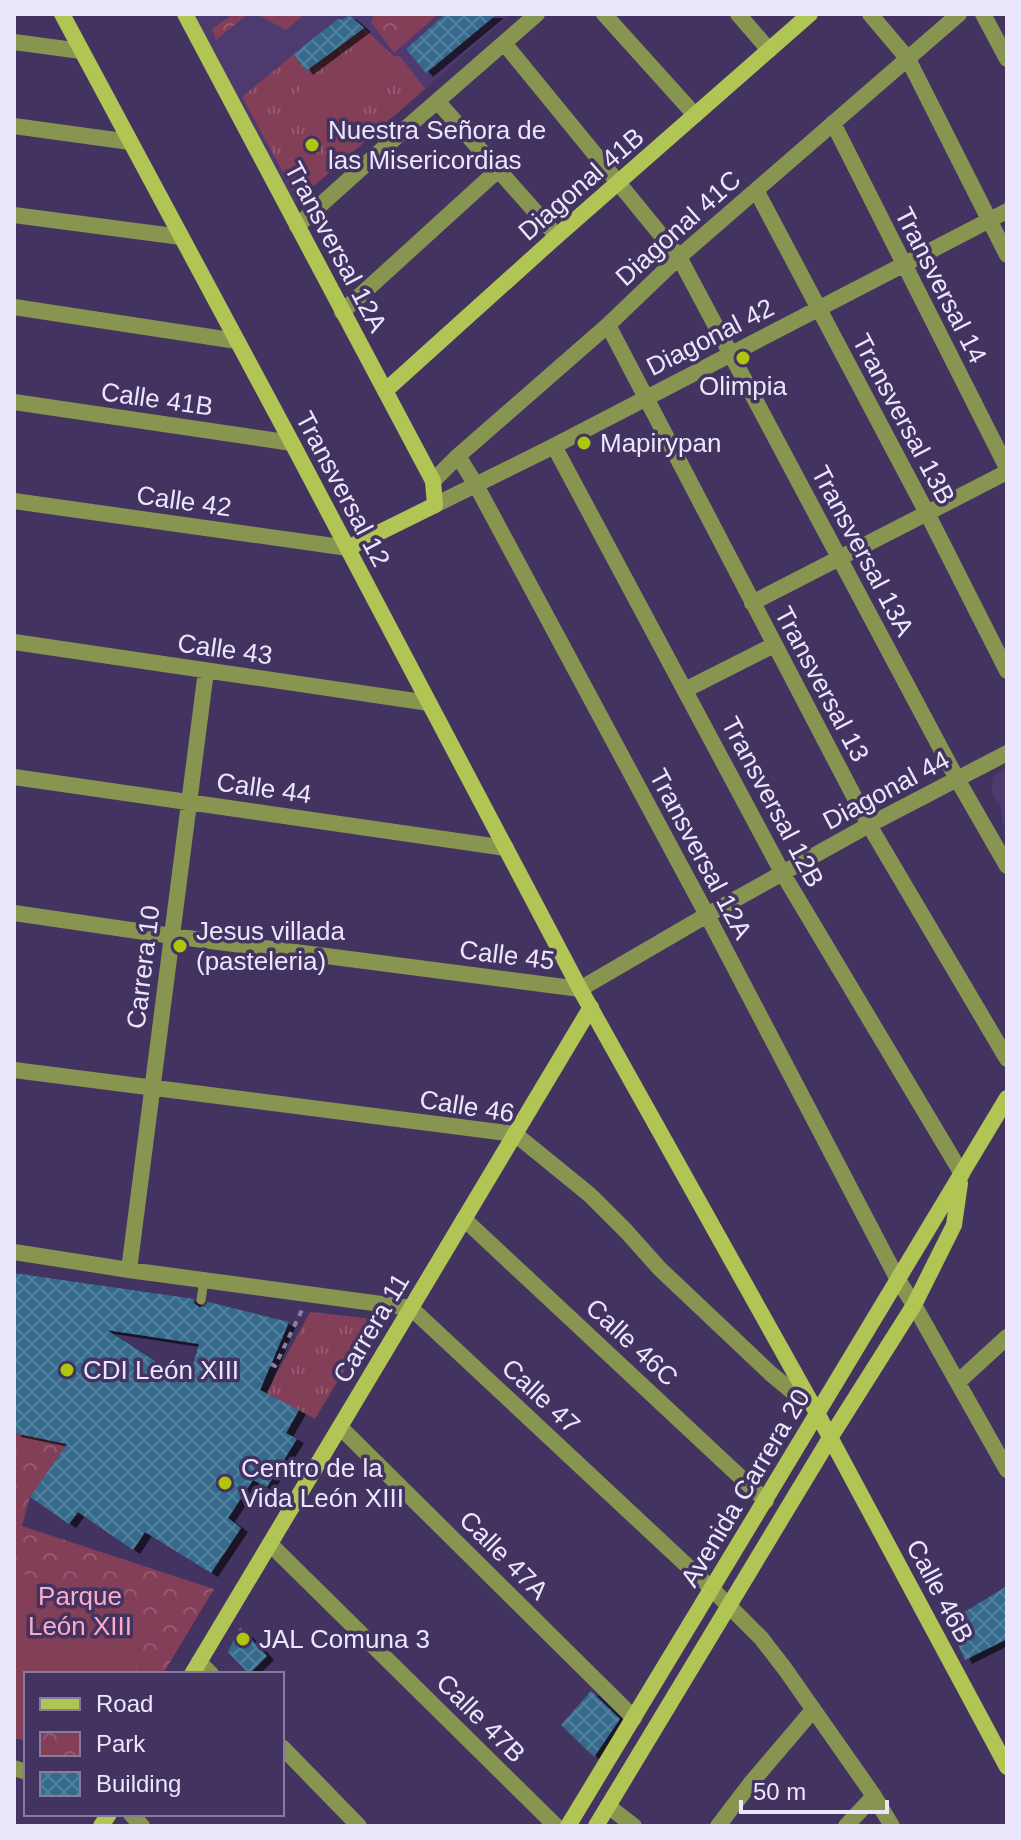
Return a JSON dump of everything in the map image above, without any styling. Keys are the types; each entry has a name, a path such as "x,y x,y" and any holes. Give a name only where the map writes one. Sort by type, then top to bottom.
{"street":[{"name":"Transversal 12","path":"62,14 580,989"},
{"name":"Transversal 12A","path":"185,14 433,481 435,505"},
{"path":"297,226 537,14"},
{"path":"604,14 695,115"},
{"path":"738,14 769,50"},
{"name":"Diagonal 41B","path":"385,391 810,14"},
{"path":"870,14 908,59 1007,255"},
{"name":"Diagonal 41C","path":"433,481 608,325 679,257 959,14"},
{"path":"983,14 1007,59"},
{"path":"14,42 81,51"},
{"path":"504,43 679,257"},
{"path":"437,101 557,236"},
{"name":"Transversal 14","path":"833,123 1007,470"},
{"path":"14,126 130,142"},
{"path":"342,312 498,170"},
{"name":"Transversal 13B","path":"756,190 1007,671"},
{"name":"Diagonal 42","path":"435,505 1007,211"},
{"path":"14,215 181,237"},
{"name":"Transversal 13A","path":"679,257 957,779 1007,866"},
{"path":"14,307 237,341"},
{"name":"Transversal 13","path":"608,325 869,825 1007,1059"},
{"name":"Calle 41B","path":"14,402 292,443"},
{"name":"Transversal 12B","path":"554,446 783,874 962,1174"},
{"name":"Transversal 12A","path":"458,456 707,915 897,1278 1007,1470"},
{"path":"752,603 1007,470"},
{"name":"Calle 42","path":"14,501 348,548"},
{"path":"348,548 435,505"},
{"name":"Calle 43","path":"14,642 429,703"},
{"path":"685,690 774,645"},
{"name":"Carrera 10","path":"129,1270 206,671"},
{"name":"Diagonal 44","path":"580,989 869,825 1007,753"},
{"name":"Calle 44","path":"14,777 506,848"},
{"name":"Calle 45","path":"14,913 580,989 830,1438"},
{"name":"Carrera 11","path":"201,1670 270,1544 591,1007"},
{"name":"Calle 46","path":"14,1070 515,1134 590,1195 660,1269 770,1373 814,1408"},
{"name":"Avenida Carrera 20","path":"568,1826 766,1501 814,1408 1004,1109"},
{"name":"Avenida Carrera 20","path":"596,1826 830,1438 914,1305 954,1225 962,1174"},
{"name":"Calle 46C","path":"464,1219 766,1501"},
{"path":"14,1252 411,1308"},
{"name":"Calle 47","path":"411,1308 761,1638 892,1826"},
{"path":"958,1382 1007,1337"},
{"name":"Calle 47A","path":"340,1427 634,1718"},
{"name":"Calle 46B","path":"830,1438 1007,1767"},
{"name":"Calle 47B","path":"270,1544 556,1826"},
{"path":"718,1826 813,1710"},
{"path":"284,1749 359,1826"},
{"path":"846,1826 874,1796"},
{"path":"608,1806 634,1826"}],"lane":[{"path":"201,1300 204,1280"}],"path":[{"path":"271,1364 275,1366 310,1293"}],"shaded area":[{"name":"Nuestra Señora de las Misericordias","path":"193,14 511,14 293,204"},
{"path":"1007,767 1007,830 1002,821 1000,804 992,792 993,778"}],"green space":[{"path":"248,14 216,40 212,29 232,15 235,17"},
{"path":"256,14 305,14 286,30"},
{"path":"375,14 438,14 394,53 371,22"},
{"path":"364,28 393,56 400,56 425,89 298,200 242,97 294,54 306,71"},
{"path":"368,38 399,78 327,135 294,95"},
{"path":"310,1312 375,1319 315,1419 266,1393"},
{"name":"Parque León XIII","path":"14,1433 67,1444 30,1497 22,1526 214,1589 164,1672 24,1672 24,1740 14,1738"},
{"path":"14,1571 151,1617 135,1672 24,1672 24,1723 14,1720"}],"building":[{"path":"446,14 497,14 426,73 406,49"},
{"path":"349,15 364,28 306,71 294,54 338,19"},
{"path":"14,1273 194,1299 199,1307 204,1307 208,1302 289,1322 260,1390 299,1410 286,1433 297,1439 267,1487 253,1480 228,1518 241,1528 211,1573 145,1532 133,1550 78,1512 69,1524 30,1497 67,1444 14,1433","holes":["107,1330 199,1344 188,1382"]},
{"path":"1007,1586 1007,1639 965,1660 948,1622"},
{"name":"JAL Comuna 3","path":"240,1627 267,1656 251,1672 247,1672 228,1652"},
{"path":"591,1691 620,1719 594,1757 561,1725"}],"place":[{"name":"Nuestra Señora de las Misericordias","path":"312,145"},
{"name":"Olimpia","path":"743,358"},
{"name":"Mapirypan","path":"584,443"},
{"name":"Jesus villada (pasteleria)","path":"180,946"},
{"name":"CDI León XIII","path":"67,1370"},
{"name":"Centro de la Vida León XIII","path":"225,1483"},
{"name":"JAL Comuna 3","path":"243,1639"}]}
